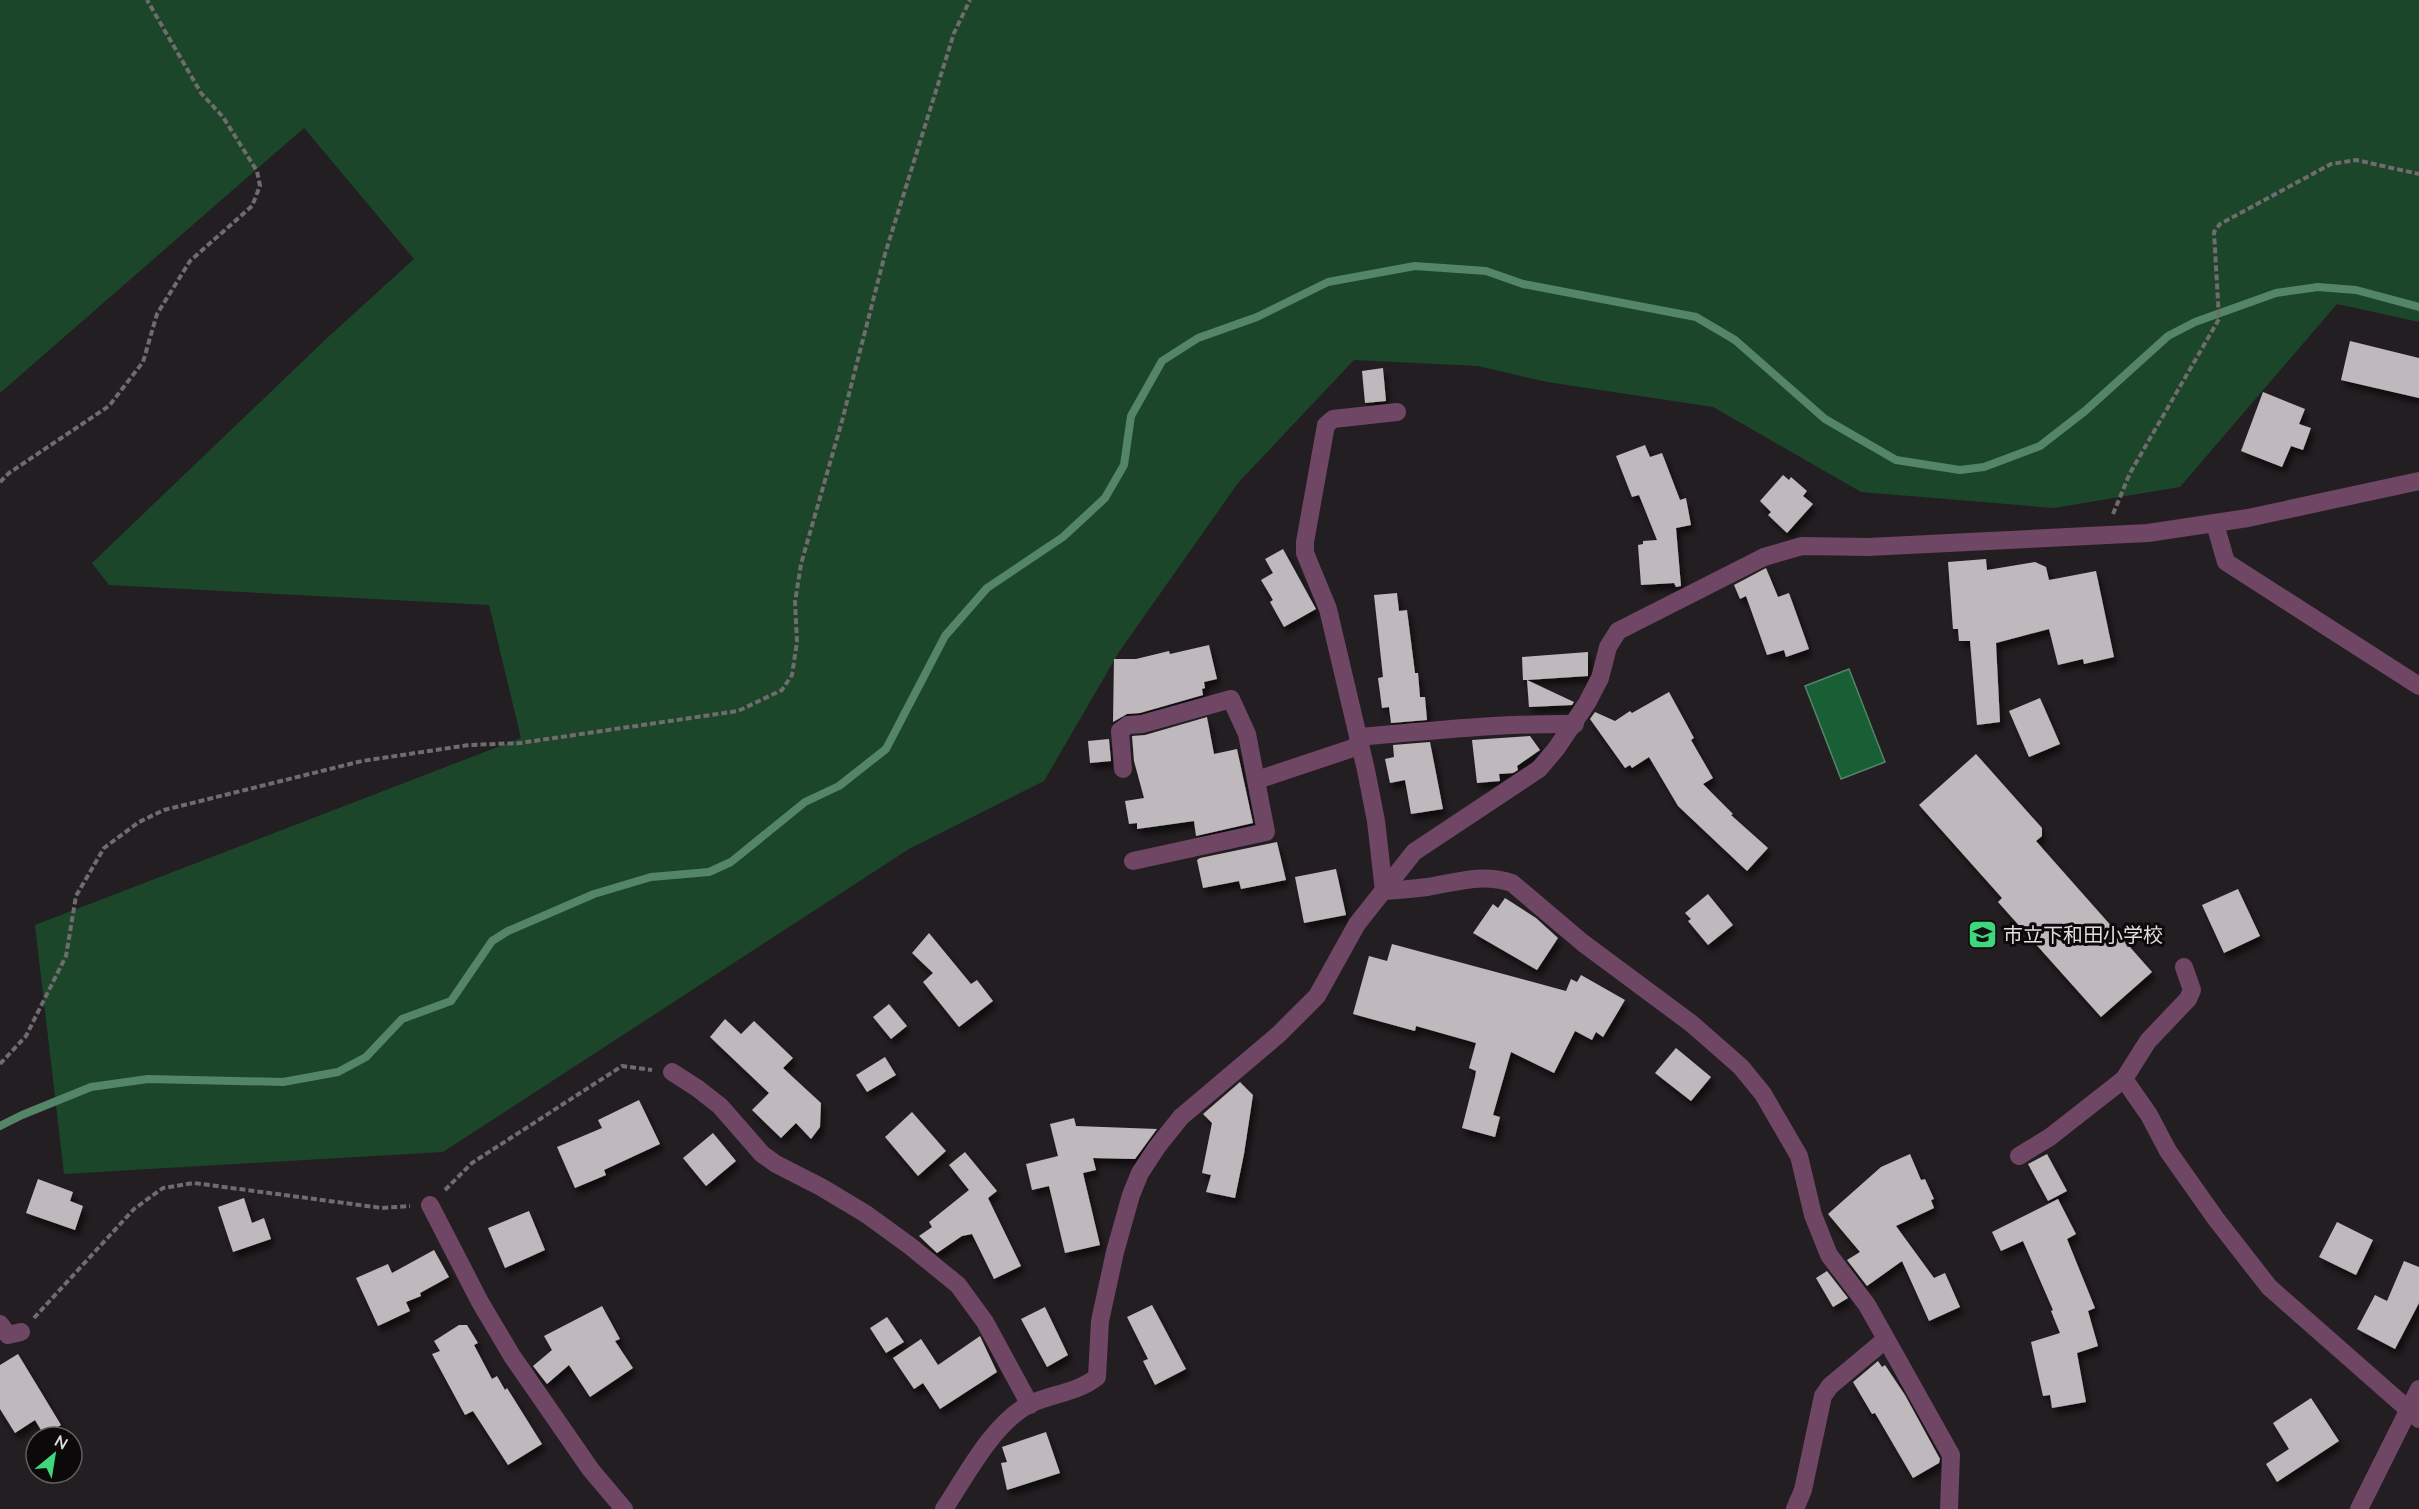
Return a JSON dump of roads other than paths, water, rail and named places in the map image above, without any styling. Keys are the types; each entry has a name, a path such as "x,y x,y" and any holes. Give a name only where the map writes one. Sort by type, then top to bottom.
{"street":[{"path":"1384,891 1376,821 1359,742 1328,609 1305,554 1305,542 1326,425 1333,419 1397,412"},
{"path":"944,1509 986,1446 1005,1424 1030,1405 1060,1395 1096,1377 1100,1321 1115,1252 1131,1195 1140,1173 1157,1147 1181,1117 1279,1034 1317,996 1357,924 1414,852 1539,769 1575,724 1600,678 1608,647 1618,631 1764,556 1802,546 1868,547 2148,533 2216,524 2419,481"},
{"path":"2216,524 2226,562 2419,686"},
{"path":"1123,769 1120,731 1128,725 1142,724 1231,699 1247,734 1266,832 1133,861"},
{"path":"1257,780 1359,742 1488,726 1575,724"},
{"path":"1384,891 1474,878 1499,879 1512,883 1583,943 1683,1017 1741,1067 1764,1094 1799,1156 1813,1215 1829,1255 1867,1305 1951,1455 1949,1509"},
{"path":"2019,1156 2050,1137 2124,1079 2148,1041 2188,999 2192,990 2184,967"},
{"path":"672,1072 720,1106 762,1154 866,1214 958,1285 985,1322 1030,1405"},
{"path":"2124,1079 2149,1115 2175,1161 2216,1219 2269,1287 2365,1369 2413,1415"},
{"path":"430,1205 480,1302 512,1356 591,1470 624,1509"},
{"path":"0,1324 8,1335 21,1332"},
{"path":"1795,1509 1803,1490 1823,1396 1830,1386 1885,1340"},
{"path":"2359,1509 2413,1415 2419,1389"}],"waterway":[{"path":"0,1126 91,1087 148,1079 283,1082 338,1072 366,1057 402,1019 451,1001 492,941 508,931 594,894 651,877 709,872 731,862 805,802 839,786 886,749 945,636 987,588 1063,537 1105,498 1124,465 1131,416 1162,361 1198,338 1257,317 1328,282 1415,266 1486,271 1523,284 1696,317 1735,340 1825,419 1896,460 1960,470 1984,467 2040,446 2085,411 2168,336 2195,322 2276,293 2318,287 2356,290 2419,307"}],"place":[{"name":"市立下和田小学校","path":"1982,935"}]}
